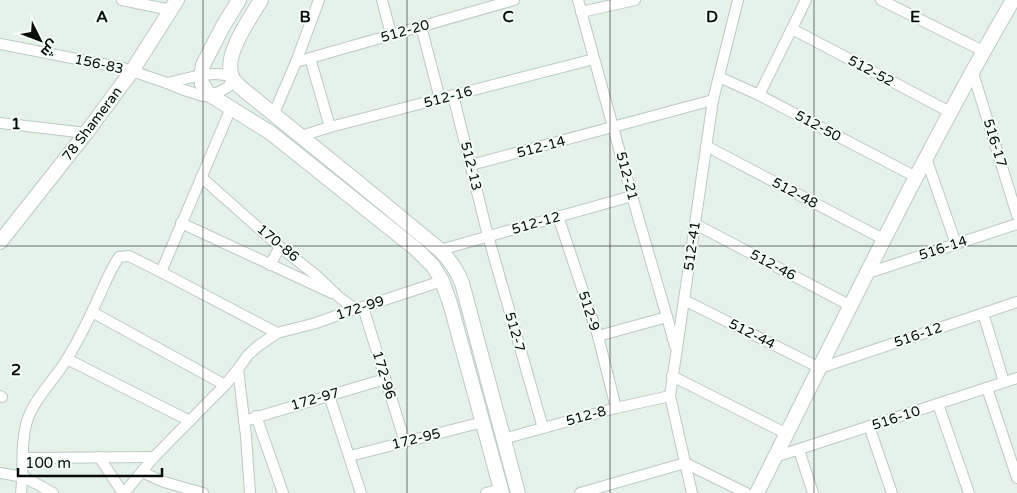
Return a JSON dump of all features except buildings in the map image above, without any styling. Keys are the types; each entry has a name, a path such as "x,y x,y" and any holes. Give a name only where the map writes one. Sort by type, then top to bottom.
{"main road":[{"path":"239,0 203,65 202,84 210,96 271,133 416,249 433,266 442,281 450,302 501,491"},
{"path":"261,0 234,48 231,62 233,79 245,91 440,250 455,268 462,283 518,493"},
{"path":"757,493 916,177 972,70 1013,0"},
{"name":"78 Shameran","path":"0,242 132,71 174,5"},
{"path":"271,133 278,117"}],"street":[{"path":"122,0 174,5"},
{"path":"278,117 296,62 320,0"},
{"path":"382,0 391,34"},
{"name":"512-20","path":"296,62 514,0"},
{"name":"512-21","path":"578,0 612,128 676,352"},
{"path":"581,12 635,0"},
{"name":"512-41","path":"692,493 670,396 713,100 738,0"},
{"path":"759,95 805,2 793,0"},
{"path":"882,0 983,51"},
{"path":"421,26 440,99"},
{"name":"512-52","path":"792,29 950,112"},
{"name":"156-83","path":"0,44 122,68 181,89 203,96 210,96"},
{"path":"310,58 330,127"},
{"name":"512-16","path":"302,136 330,127 594,59"},
{"name":"516-17","path":"972,70 1017,215"},
{"path":"167,83 201,76 223,75 233,79 228,86 210,96"},
{"name":"512-50","path":"718,77 759,95 916,177"},
{"name":"512-13","path":"454,95 488,236"},
{"name":"512-14","path":"471,165 713,100"},
{"path":"161,272 231,108"},
{"path":"0,123 86,133"},
{"name":"512-48","path":"706,146 884,240"},
{"path":"926,158 956,244"},
{"name":"170-86","path":"202,177 339,297 359,308"},
{"name":"512-12","path":"440,250 632,196"},
{"name":"512-9","path":"558,216 598,336 616,408"},
{"path":"181,223 339,297"},
{"name":"512-46","path":"695,224 851,306"},
{"name":"516-14","path":"868,273 1017,224"},
{"name":"512-7","path":"488,236 542,428"},
{"path":"270,265 280,247"},
{"path":"21,493 22,448 29,415 67,359 119,257 129,256 277,333 248,355 225,385 154,457 124,493 99,457"},
{"name":"172-99","path":"277,333 316,323 442,281"},
{"name":"512-44","path":"684,300 820,368"},
{"name":"516-12","path":"820,368 1017,302"},
{"name":"172-96","path":"359,308 385,379 405,442"},
{"path":"92,312 225,385"},
{"path":"983,313 1004,382"},
{"path":"598,336 667,317"},
{"path":"67,359 190,421"},
{"path":"238,370 250,493"},
{"path":"672,376 787,434"},
{"name":"516-10","path":"775,458 1017,378"},
{"name":"172-97","path":"244,420 385,379"},
{"path":"987,388 1013,455 1017,478"},
{"path":"329,395 361,493"},
{"name":"512-8","path":"503,439 616,408 670,396"},
{"path":"938,404 969,493"},
{"path":"256,416 283,493"},
{"name":"172-95","path":"350,456 483,422"},
{"path":"869,426 892,493"},
{"path":"799,450 813,493"},
{"path":"23,458 154,457"},
{"path":"580,493 685,463 746,493"},
{"path":"0,472 24,477 53,493"},
{"path":"142,472 164,482 203,493"},
{"path":"486,493 501,491"}]}
